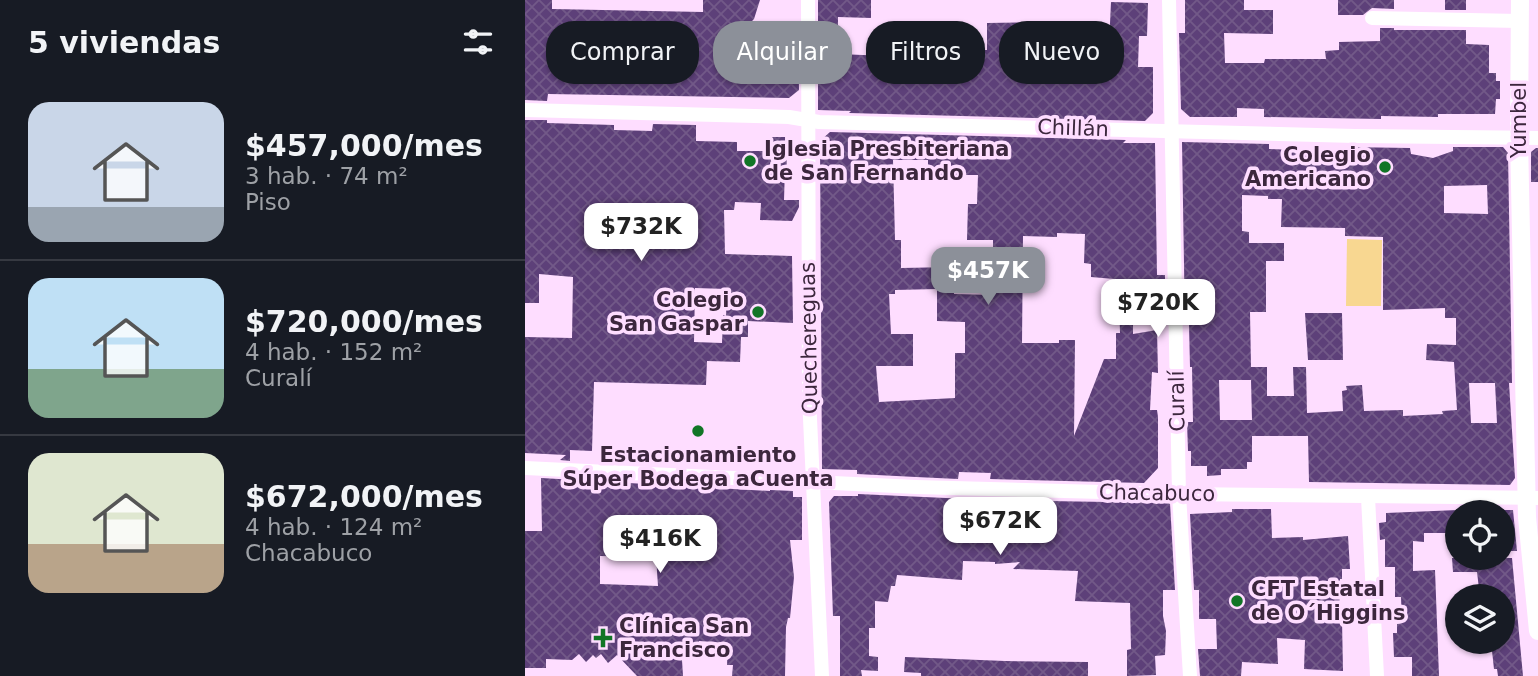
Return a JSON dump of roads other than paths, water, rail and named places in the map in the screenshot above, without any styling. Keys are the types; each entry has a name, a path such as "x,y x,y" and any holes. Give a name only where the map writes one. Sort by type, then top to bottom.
{"street":[{"name":"Quechereguas","path":"808,0 812,481 822,676"},
{"name":"Curalí","path":"1169,0 1179,494 1189,676"},
{"name":"Yumbel","path":"1520,0 1519,139 1532,498 1528,530 1538,621"},
{"path":"1372,18 1519,21"},
{"name":"Chillán","path":"525,110 1172,131 1538,138"},
{"name":"Chacabuco","path":"525,468 1179,494 1532,498"},
{"path":"1368,497 1377,676"}],"place":[{"name":"Iglesia Presbiteriana de San Fernando","path":"750,161"},
{"name":"Colegio Americano","path":"1385,167"},
{"name":"Colegio San Gaspar","path":"758,312"},
{"name":"Estacionamiento Súper Bodega aCuenta","path":"698,431"},
{"name":"CFT Estatal de O´Higgins","path":"1237,601"},
{"name":"Clínica San Francisco","path":"603,638"}]}
